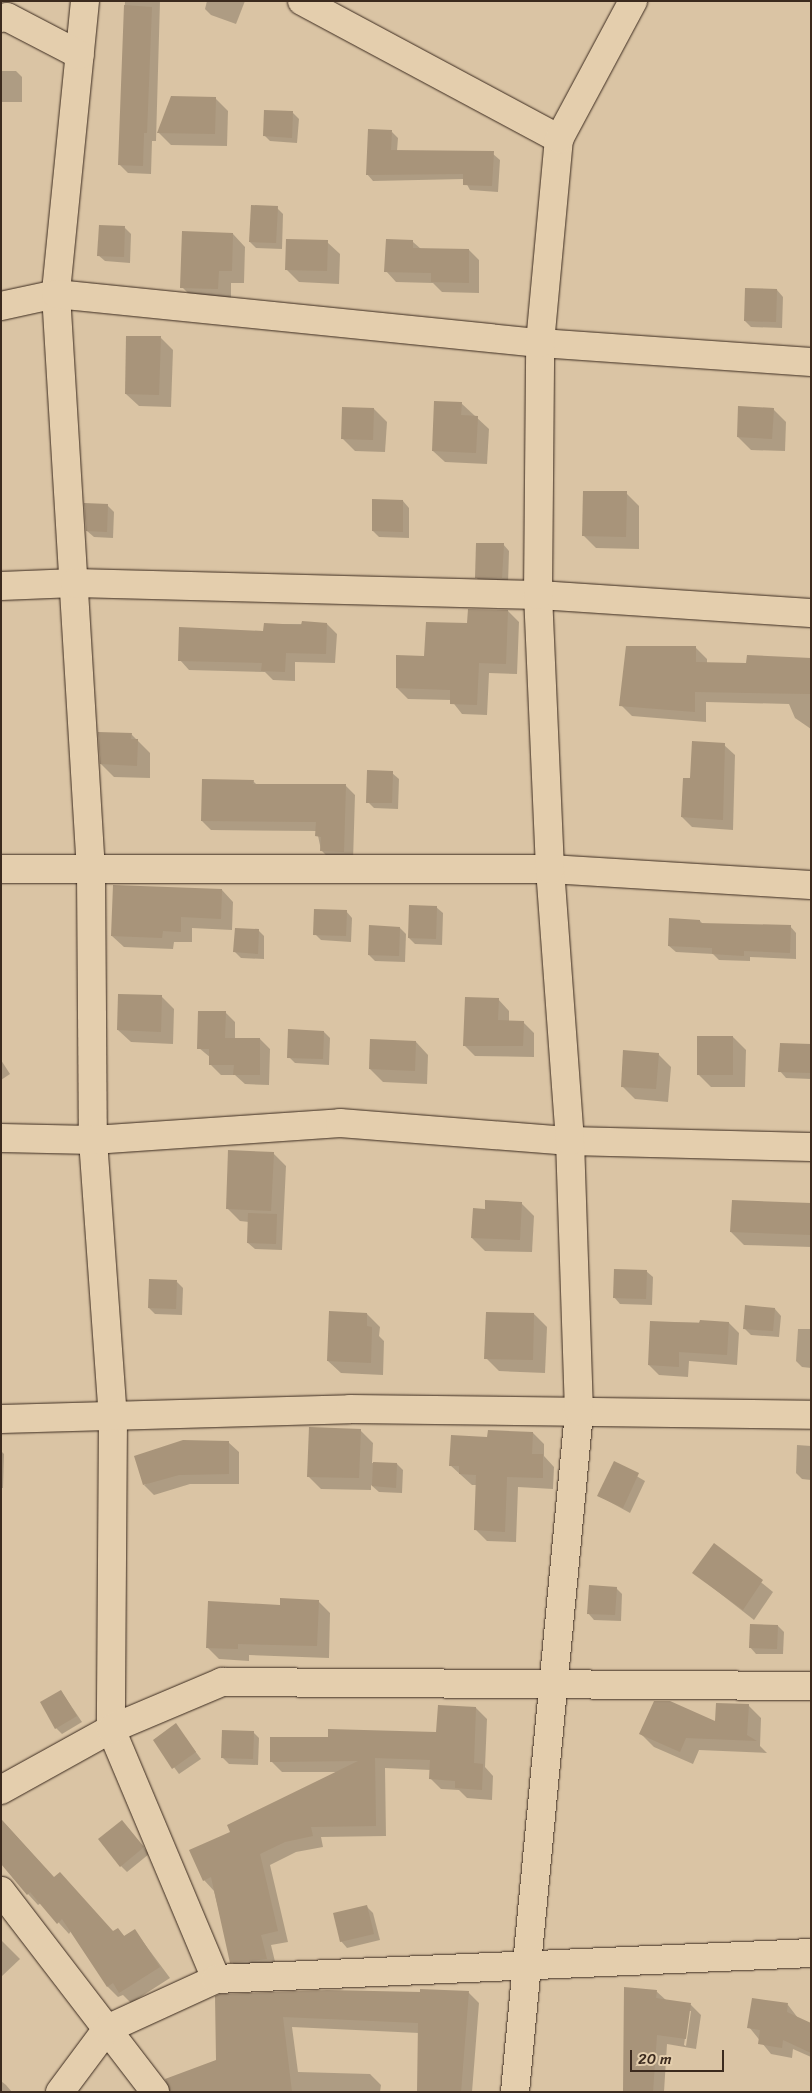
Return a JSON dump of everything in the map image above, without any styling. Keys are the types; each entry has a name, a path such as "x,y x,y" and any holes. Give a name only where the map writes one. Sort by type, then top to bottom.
{"street":[{"path":"85,1 56,294 75,583 90,871 92,1140 114,1417 111,1729 216,1978"},
{"path":"302,1 559,139"},
{"path":"515,2092 579,1412 570,1141 550,869 538,595 540,343 559,139 633,1"},
{"path":"1,18 7,17 80,55"},
{"path":"1,306 56,294 540,343 811,362"},
{"path":"1,586 75,583 538,595 811,614"},
{"path":"1,869 90,871 550,869 811,884"},
{"path":"1,1138 92,1140 340,1123 570,1141 811,1146"},
{"path":"1,1419 350,1409 811,1415"},
{"path":"1,1790 111,1729 222,1682 554,1686 811,1686"},
{"path":"1,1891 155,2092"},
{"path":"60,2092 107,2029 216,1978 811,1953"}],"building":[{"path":"124,5 152,7 147,133 144,133 143,166 118,165"},
{"path":"171,96 216,97 215,134 157,133"},
{"path":"264,110 293,111 292,138 263,136"},
{"path":"368,129 392,130 391,150 494,151 492,186 463,185 463,174 366,175"},
{"path":"251,205 278,206 276,243 249,242"},
{"path":"99,225 125,226 124,257 97,256"},
{"path":"182,231 233,233 232,271 219,271 218,289 180,288"},
{"path":"286,239 328,240 327,271 285,270"},
{"path":"386,239 413,240 413,248 469,249 469,283 431,282 431,273 384,272"},
{"path":"745,288 777,289 776,322 744,321"},
{"path":"126,336 161,336 159,395 125,394"},
{"path":"434,401 462,402 461,415 478,416 476,453 432,451"},
{"path":"738,406 774,408 772,439 737,437"},
{"path":"342,407 374,408 373,440 341,439"},
{"path":"583,491 627,491 626,537 582,536"},
{"path":"372,499 403,500 403,532 372,531"},
{"path":"84,503 108,504 107,532 86,531"},
{"path":"476,543 504,543 502,578 475,578"},
{"path":"468,609 508,610 506,664 479,663 477,705 450,704 450,690 396,688 396,655 424,656 426,622 467,623"},
{"path":"302,621 327,623 326,654 286,653 285,672 261,671 262,663 178,661 179,627 263,631 264,623 301,625"},
{"path":"626,646 696,646 696,662 746,663 747,655 811,658 811,694 695,692 695,712 619,706"},
{"path":"98,732 132,733 131,739 138,739 137,766 100,764"},
{"path":"692,741 725,743 723,820 681,817 683,778 690,778"},
{"path":"367,770 393,771 392,803 366,803"},
{"path":"202,779 254,780 253,784 346,784 344,852 320,851 321,837 315,836 316,822 201,821"},
{"path":"113,885 222,889 221,919 181,917 181,932 163,931 162,938 111,936"},
{"path":"409,905 437,906 436,939 408,938"},
{"path":"314,909 347,910 346,936 313,935"},
{"path":"669,918 700,920 700,923 791,925 790,953 744,951 744,956 712,954 712,948 668,946"},
{"path":"369,925 400,927 399,956 368,955"},
{"path":"235,928 259,929 258,954 233,952"},
{"path":"118,994 162,995 161,1032 117,1030"},
{"path":"465,997 499,998 498,1020 524,1021 523,1046 463,1046"},
{"path":"198,1011 226,1011 225,1038 260,1038 260,1075 233,1075 234,1065 209,1065 209,1049 197,1049"},
{"path":"288,1029 324,1031 323,1059 287,1058"},
{"path":"697,1036 733,1036 733,1075 697,1075"},
{"path":"370,1039 416,1041 415,1071 369,1069"},
{"path":"780,1043 811,1044 811,1073 778,1072"},
{"path":"623,1050 659,1053 656,1089 621,1087"},
{"path":"228,1150 274,1152 271,1211 226,1209"},
{"path":"485,1200 522,1202 520,1240 471,1238 473,1208 485,1209"},
{"path":"732,1200 811,1203 811,1235 730,1232"},
{"path":"248,1213 277,1214 276,1244 247,1243"},
{"path":"614,1269 647,1270 646,1299 613,1298"},
{"path":"149,1279 177,1280 176,1309 148,1308"},
{"path":"745,1305 775,1308 773,1331 743,1329"},
{"path":"329,1311 367,1313 367,1326 372,1327 371,1363 327,1361"},
{"path":"486,1312 534,1313 533,1360 484,1359"},
{"path":"700,1320 729,1322 727,1355 679,1352 679,1367 648,1365 650,1321 699,1323"},
{"path":"309,1427 361,1429 359,1478 307,1477"},
{"path":"488,1430 533,1432 532,1454 543,1454 543,1478 507,1477 505,1532 474,1530 476,1475 459,1474 459,1466 449,1466 451,1435 487,1437"},
{"path":"183,1440 229,1441 229,1474 179,1475 143,1485 134,1456"},
{"path":"614,1461 639,1473 623,1508 597,1496"},
{"path":"373,1462 397,1463 396,1488 372,1486"},
{"path":"714,1543 763,1580 743,1610 692,1573"},
{"path":"589,1585 617,1587 615,1615 587,1614"},
{"path":"280,1598 319,1600 317,1646 238,1644 238,1649 206,1648 208,1601 280,1605"},
{"path":"750,1624 778,1625 777,1649 749,1648"},
{"path":"61,1690 77,1716 55,1729 40,1702"},
{"path":"654,1701 670,1701 715,1721 716,1703 749,1704 747,1735 757,1741 686,1738 680,1752 639,1734"},
{"path":"438,1705 476,1707 474,1763 483,1764 482,1790 455,1788 455,1781 429,1779 430,1760 375,1758 376,1826 311,1827 313,1836 285,1842 260,1854 278,1931 261,1935 267,1959 230,1963 211,1877 203,1881 189,1850 230,1832 227,1825 358,1761 270,1762 270,1737 328,1737 328,1729 436,1732"},
{"path":"176,1723 196,1752 172,1769 153,1740"},
{"path":"222,1730 254,1731 253,1759 221,1758"},
{"path":"1,1819 54,1877 60,1872 113,1931 118,1928 124,1936 135,1929 160,1967 119,1993 113,1983 107,1987 62,1919 57,1924 30,1892 27,1895 1,1864"},
{"path":"122,1820 144,1847 120,1867 98,1839"},
{"path":"367,1905 374,1934 340,1942 333,1913"},
{"path":"624,1987 657,1990 656,1998 691,2003 686,2039 657,2035 653,2092 623,2092"},
{"path":"420,1989 469,1991 461,2092 417,2092 418,2023 283,2017 292,2092 170,2092 165,2079 216,2060 215,1996 220,1994 327,1990 420,1992"},
{"path":"752,1998 788,2003 787,2012 811,2023 811,2053 783,2040 782,2048 758,2044 760,2030 747,2028"}]}
